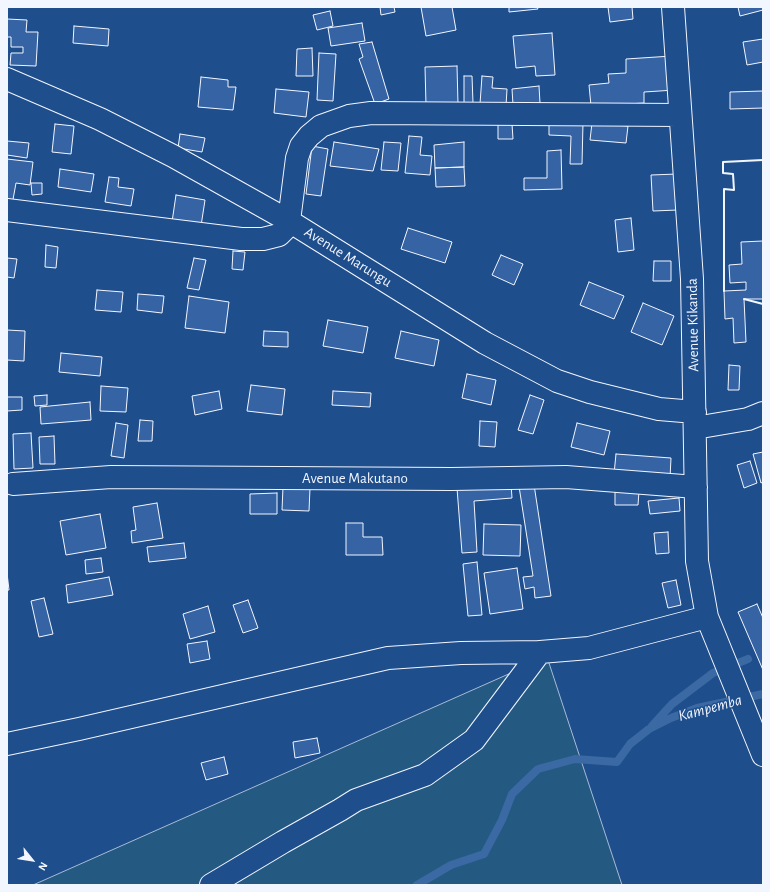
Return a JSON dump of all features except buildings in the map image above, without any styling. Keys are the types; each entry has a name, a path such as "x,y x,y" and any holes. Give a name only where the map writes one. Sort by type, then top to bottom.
{"street":[{"name":"Avenue Kikanda","path":"673,7 692,279 697,561 707,617 763,755"},
{"name":"Avenue Marungu","path":"7,79 100,119 153,146 289,221 485,343 557,381 590,392 659,409 695,420 748,419 763,413"},
{"path":"7,210 241,239 263,240 279,235 285,229 289,221 297,158 301,146 309,136 321,126 350,116 371,113 680,115"},
{"name":"Avenue Makutano","path":"13,484 111,477 452,479 566,477 696,487"},
{"path":"7,744 86,728 388,658 461,652 540,652 589,648 707,617"},
{"path":"211,885 356,800 425,775 474,740 540,652"}],"shaded area":[{"path":"547,657 622,885 33,885"}],"waterway":[{"path":"652,726 672,704 713,673 748,659"},
{"name":"Kampemba","path":"417,885 451,865 484,854 502,820 512,794 538,769 575,759 617,762 630,744 649,729 671,718 697,708 763,694"}],"wall":[{"path":"724,291 724,189 734,190 733,174 723,173 723,162 763,160"},
{"path":"744,299 763,304"}]}
